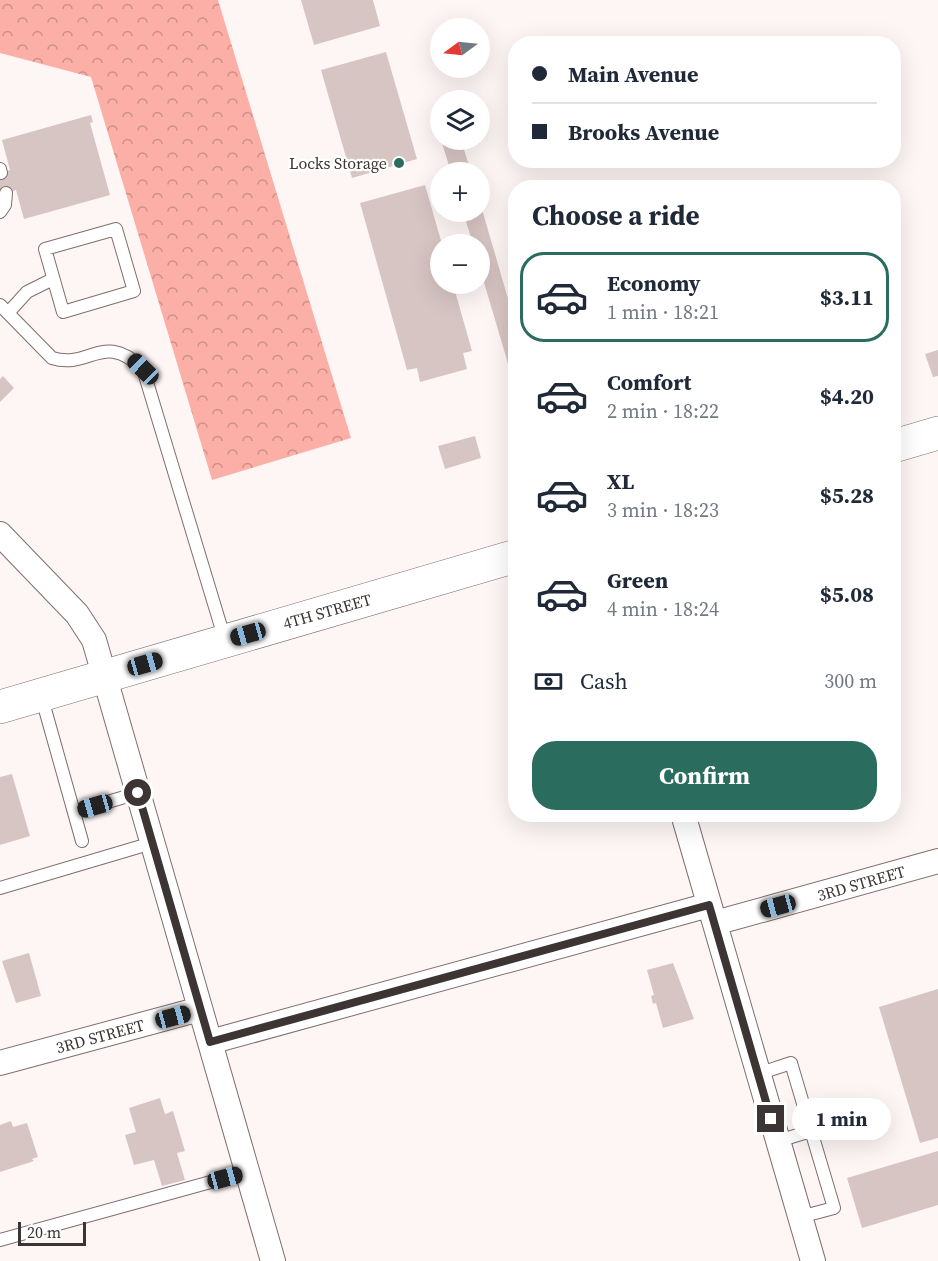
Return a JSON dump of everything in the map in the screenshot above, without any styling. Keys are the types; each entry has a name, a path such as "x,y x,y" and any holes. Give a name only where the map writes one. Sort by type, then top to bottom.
{"street":[{"path":"901,444 938,433"},
{"path":"0,534 77,614 94,640 273,1261"},
{"name":"4TH STREET","path":"0,707 508,558"},
{"path":"685,822 813,1261"},
{"name":"3RD STREET","path":"210,1042 712,914 938,861"},
{"name":"3RD STREET","path":"0,1063 200,1009"}],"lane":[{"path":"0,212 5,206 6,193"},
{"path":"116,229 134,291 63,312 54,279 45,249 116,229"},
{"path":"54,279 27,292 4,309 52,358 63,362 114,350 131,357 143,369 226,641"},
{"path":"41,695 82,842"},
{"path":"74,812 138,793"},
{"path":"0,888 152,843"},
{"path":"758,1074 791,1064 834,1208 800,1217"},
{"path":"778,1141 811,1131"},
{"path":"0,1240 247,1172"}],"green space":[{"path":"0,0 218,0 351,438 212,480 91,77 0,53"}],"building":[{"path":"301,0 373,0 380,26 314,45"},
{"path":"386,52 417,159 352,178 321,70"},
{"path":"91,115 93,122 90,123 110,195 24,219 16,190 0,195 0,173 10,170 2,140"},
{"path":"444,150 464,150 468,162 448,162"},
{"path":"425,185 430,202 430,222 436,222 439,234 430,234 430,294 456,294 472,351 463,353 467,369 420,382 417,368 407,370 360,203"},
{"path":"466,222 486,222 489,234 470,234"},
{"path":"490,237 508,299 508,364 487,294 490,294"},
{"path":"938,350 938,376 933,377 925,354"},
{"path":"3,376 14,388 0,402 0,379"},
{"path":"475,436 481,458 445,469 438,446"},
{"path":"12,774 30,836 0,845 0,777"},
{"path":"29,953 41,996 16,1003 2,961"},
{"path":"673,963 694,1019 663,1028 656,1003 653,1004 651,996 654,995 647,970"},
{"path":"938,989 938,1138 920,1143 879,1007"},
{"path":"160,1098 165,1114 173,1111 185,1151 177,1153 185,1180 162,1186 154,1160 134,1165 125,1135 136,1132 129,1108"},
{"path":"11,1121 13,1127 27,1123 38,1157 32,1159 34,1161 0,1172 0,1125"},
{"path":"938,1151 938,1205 862,1228 847,1178"}],"place":[{"name":"Locks Storage","path":"399,163"}],"route":[{"path":"138,793 210,1042 709,905 771,1119"}]}
